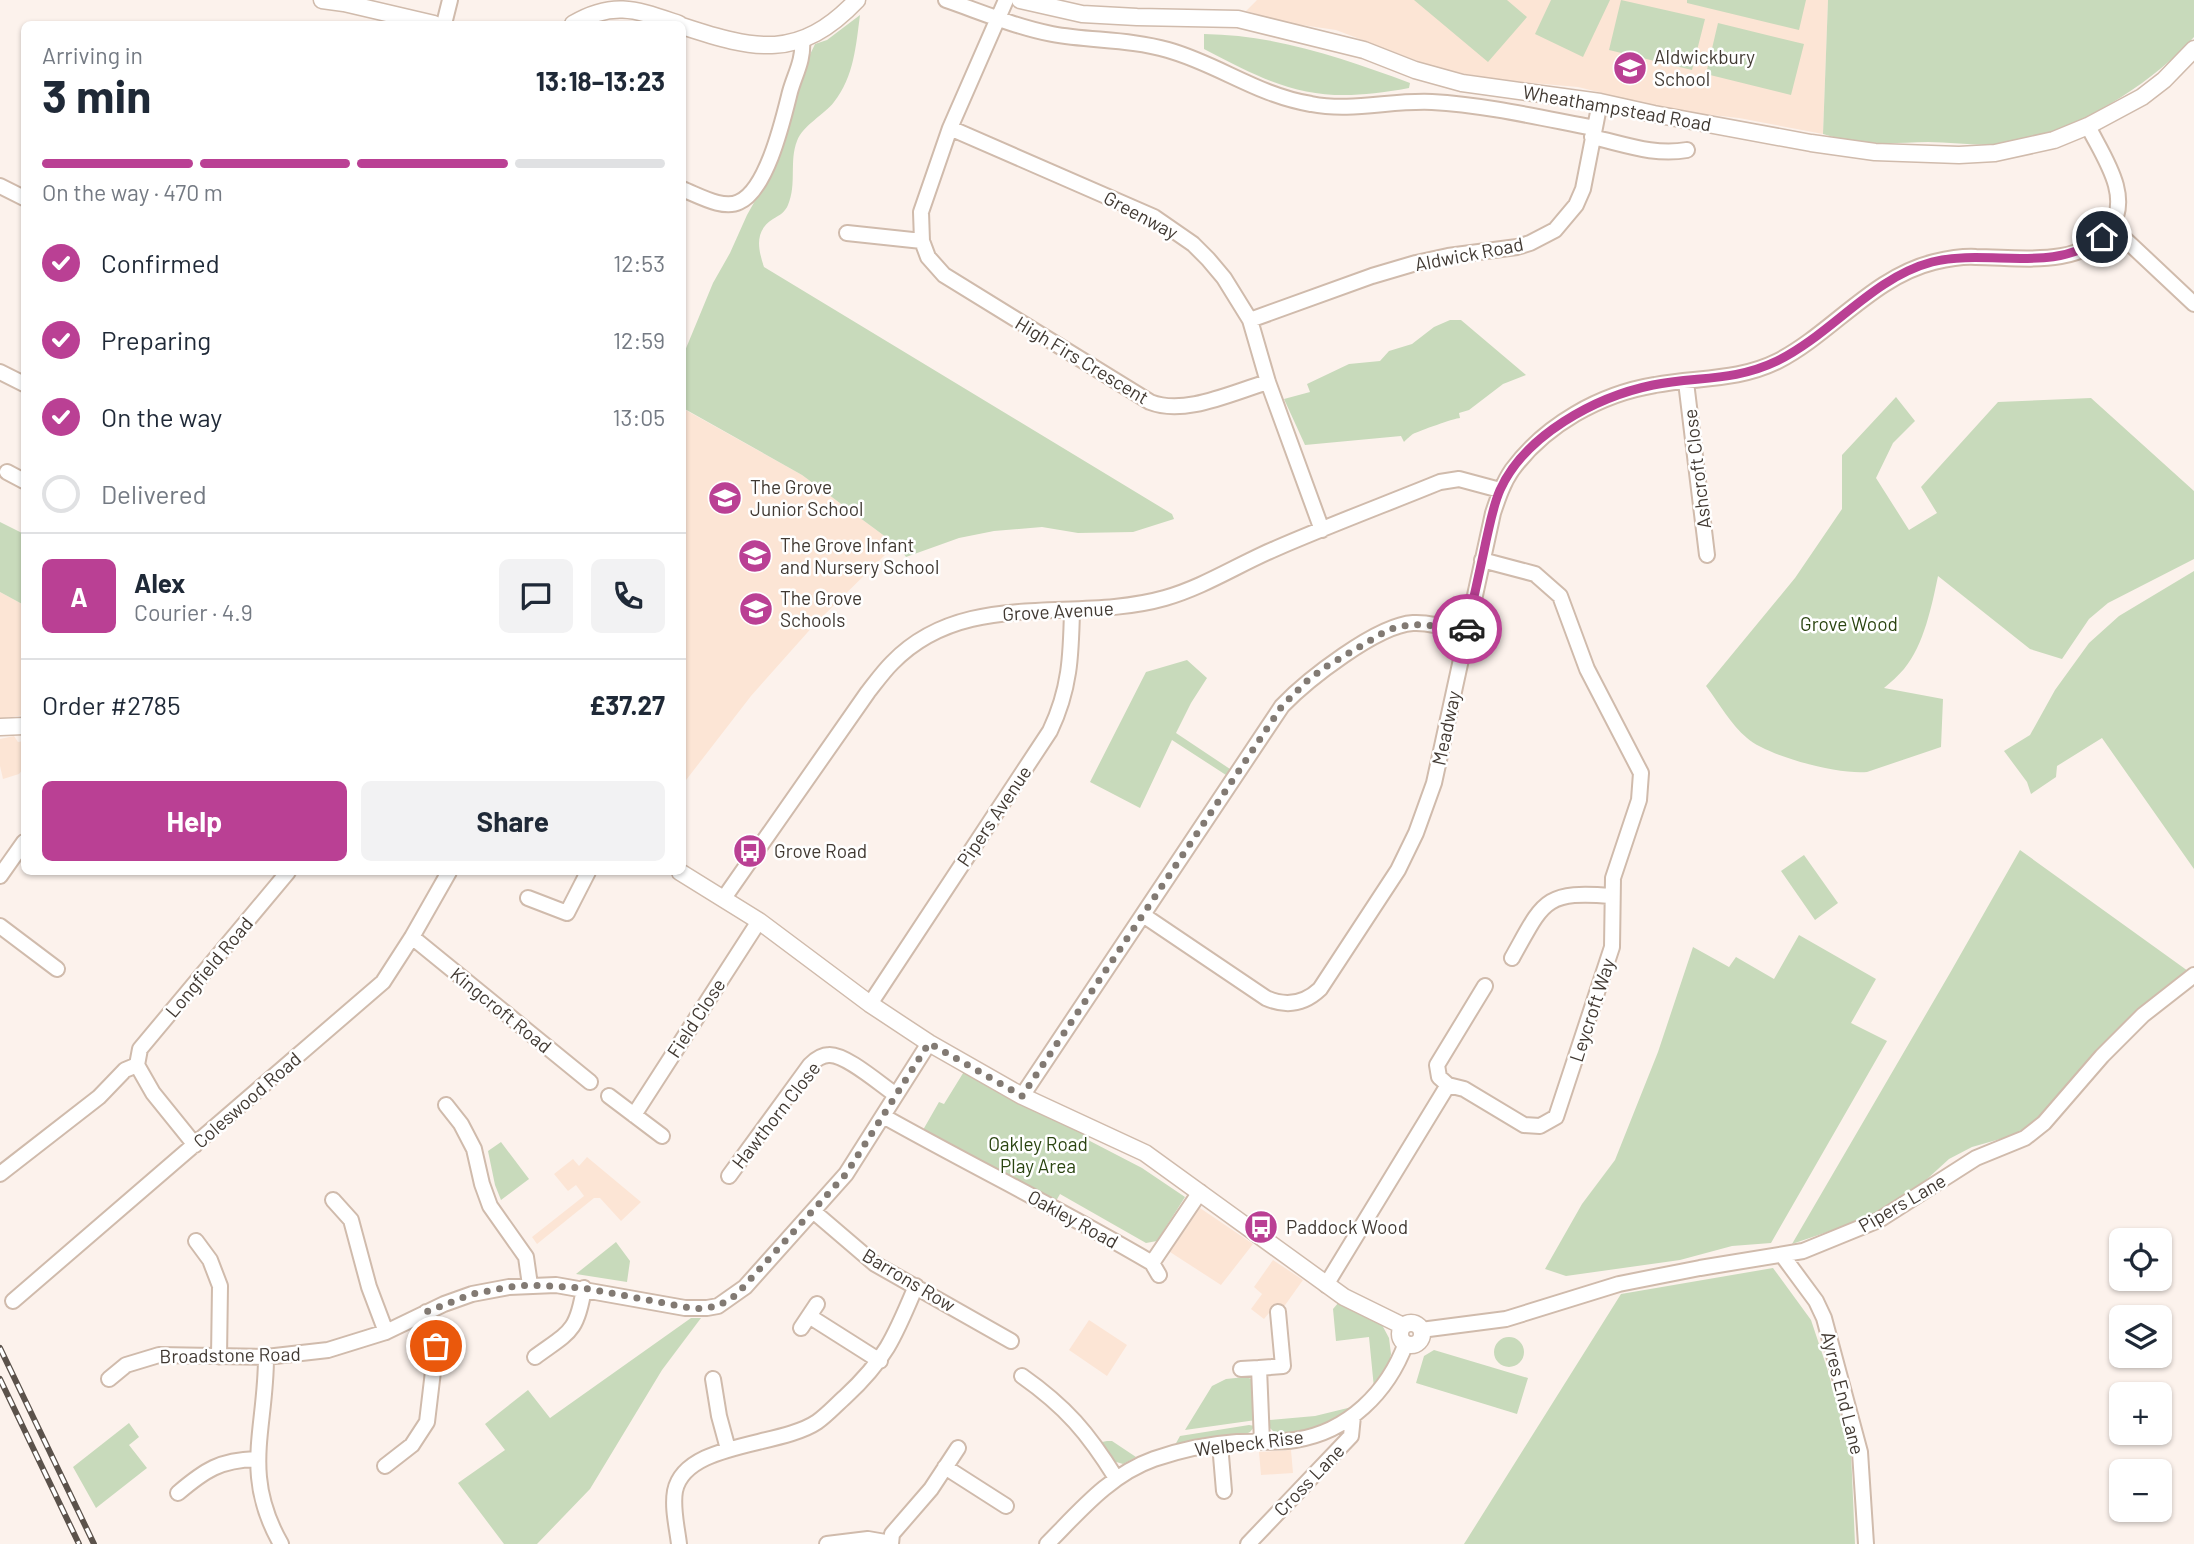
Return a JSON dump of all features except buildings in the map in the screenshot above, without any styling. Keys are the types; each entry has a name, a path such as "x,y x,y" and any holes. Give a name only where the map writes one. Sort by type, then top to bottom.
{"street":[{"path":"322,0 421,21"},
{"path":"445,21 450,0"},
{"path":"686,26 755,46 769,47 802,40 824,29 857,0"},
{"name":"Wheathampstead Road","path":"946,0 1051,34 1127,42 1169,50 1269,94 1312,105 1358,108 1431,102 1482,108 1593,132 1639,150 1670,153 1687,150"},
{"path":"847,233 922,241 921,212 950,128 1006,0"},
{"name":"Wheathampstead Road","path":"1020,0 1082,14 1238,19 1364,50 1415,70 1462,83 1600,102 1811,143 1875,152 1959,155 1995,153 2054,140 2088,126 2142,97 2164,80 2194,49"},
{"path":"578,21 592,12 614,6 637,9 670,21"},
{"path":"686,190 729,204 748,197 757,186 782,126 803,53 802,40"},
{"name":"Aldwick Road","path":"1250,320 1416,263 1517,247 1542,238 1561,223 1576,205 1583,189 1600,102"},
{"path":"2088,126 2117,189 2119,204 2111,226 2194,304"},
{"name":"Greenway","path":"950,128 1154,217 1193,244 1208,259 1224,278 1250,320 1268,382 1322,530"},
{"path":"0,186 21,196"},
{"name":"Meadway","path":"1143,915 1266,998 1279,1003 1296,1003 1313,995 1320,989 1398,870 1416,833 1434,783 1482,560 1500,490 1512,470 1529,452 1549,433 1582,410 1626,392 1655,385 1731,377 1755,371 1779,360 1809,342 1886,283 1931,263 1976,257 2027,260 2053,257 2092,245 2111,226"},
{"name":"High Firs Crescent","path":"922,241 928,257 944,275 1150,402 1163,407 1189,406 1268,382"},
{"path":"0,372 21,382"},
{"name":"Ashcroft Close","path":"1686,382 1707,555"},
{"path":"6,472 21,480"},
{"name":"Grove Avenue","path":"724,898 868,692 893,662 933,633 971,618 1019,611 1109,609 1167,597 1277,548 1449,480 1468,481 1500,490"},
{"name":"Leycroft Way","path":"1448,1084 1464,1089 1524,1125 1540,1126 1556,1117 1612,947 1613,878 1639,800 1641,773 1587,668 1560,596 1535,574 1482,560"},
{"name":"Pipers Avenue","path":"870,1004 1050,731 1060,710 1071,666 1072,611"},
{"path":"1022,1096 1282,706 1308,680 1378,636 1402,625 1422,623 1466,634"},
{"path":"0,727 21,726"},
{"path":"0,876 21,846"},
{"name":"Longfield Road","path":"0,1174 99,1097 125,1070 136,1065 140,1049 285,875"},
{"name":"Coleswood Road","path":"13,1301 383,982 447,875"},
{"path":"528,898 567,913 586,875"},
{"path":"685,875 759,921 870,1004 929,1043 1022,1096 1144,1153 1344,1297 1403,1326 1413,1323 1421,1330 1422,1337 1412,1345 1406,1343 1400,1336 1403,1326"},
{"path":"1512,958 1536,914 1549,901 1570,894 1611,896"},
{"name":"Field Close","path":"634,1115 759,921"},
{"path":"0,926 57,969"},
{"name":"Kingcroft Road","path":"412,937 590,1082"},
{"name":"Pipers Lane","path":"1421,1330 1506,1319 1619,1284 1819,1247 1879,1220 1976,1158 2025,1138 2044,1123 2102,1056 2143,1015 2194,975"},
{"path":"1326,1285 1448,1084 1439,1077 1437,1065 1485,986"},
{"name":"Broadstone Road","path":"109,1379 126,1365 159,1355 266,1357 328,1350 386,1332 426,1312 472,1294 509,1287 530,1285 584,1288 685,1308 718,1306 746,1287 846,1174 929,1043"},
{"name":"Hawthorn Close","path":"729,1176 810,1065 821,1056 841,1057 896,1095"},
{"path":"136,1065 153,1093 195,1145"},
{"path":"609,1096 662,1136"},
{"path":"446,1105 471,1142 485,1198 526,1257 530,1285"},
{"name":"Oakley Road","path":"883,1116 960,1160 1076,1218 1156,1269 1200,1192"},
{"path":"333,1200 351,1220 369,1287 386,1332"},
{"name":"Barrons Row","path":"813,1211 876,1264 1011,1341"},
{"path":"196,1241 210,1260 220,1286 219,1357"},
{"name":"Ayres End Lane","path":"1782,1255 1816,1301 1824,1318 1860,1452 1866,1544"},
{"path":"679,1544 674,1506 677,1483 689,1468 712,1454 784,1437 820,1420 880,1361 893,1341 916,1286"},
{"path":"535,1357 576,1324 584,1288"},
{"path":"385,1466 412,1446 427,1422 436,1346 435,1332 426,1312"},
{"path":"1241,1370 1283,1366 1278,1312"},
{"path":"809,1316 880,1361"},
{"name":"Cross Lane","path":"1248,1544 1351,1436 1353,1416 1390,1379 1406,1343"},
{"path":"266,1357 265,1399 257,1459 264,1507 281,1544"},
{"path":"1259,1368 1262,1442"},
{"path":"1022,1376 1083,1427 1116,1478"},
{"path":"713,1379 728,1449"},
{"name":"Welbeck Rise","path":"1049,1543 1116,1478 1154,1459 1220,1444 1306,1438 1338,1426 1353,1416"},
{"path":"1220,1444 1224,1490"},
{"path":"827,1544 868,1539 891,1544 892,1534 931,1489 958,1448"},
{"path":"178,1493 210,1468 230,1461 257,1459"},
{"path":"945,1467 1006,1506"}],"shaded area":[{"name":"Aldwickbury School","path":"1257,0 1828,0 1823,134 1739,118 1674,111 1578,87 1500,80 1439,69 1336,30 1288,23 1246,11"},
{"name":"The Grove Schools","path":"686,410 802,475 898,546 887,553 815,624 751,696 686,780"},
{"path":"0,592 21,603 21,716 0,719"},
{"path":"14,736 18,742 21,742 21,772 3,779 0,766 0,739"},
{"path":"587,1157 641,1202 621,1221 600,1198 594,1198 537,1244 532,1237 584,1196 576,1185 568,1191 554,1174 573,1159 579,1166"},
{"path":"1200,1208 1253,1244 1221,1285 1170,1252"},
{"path":"1273,1260 1303,1280 1283,1308 1271,1315 1269,1313 1264,1319 1251,1309 1262,1294 1254,1287"},
{"path":"1089,1320 1127,1345 1107,1376 1069,1350"},
{"path":"1291,1450 1293,1473 1261,1475 1259,1452"}],"green space":[{"path":"1414,0 1507,0 1527,17 1488,62"},
{"path":"1551,0 1610,0 1583,57 1535,34"},
{"path":"1621,0 1705,19 1692,70 1609,50"},
{"path":"1687,0 1806,0 1799,30 1687,3"},
{"path":"1828,0 2194,0 2194,37 2133,89 2084,118 2033,138 2000,145 1863,142 1823,134"},
{"path":"860,15 853,60 846,82 834,102 800,135 793,156 792,189 788,205 767,224 760,235 759,247 764,267 1172,514 1174,519 1133,532 1078,533 1042,527 994,531 959,538 906,557 898,546 802,475 686,410 686,348 713,283 779,158 806,63 815,44 827,40"},
{"path":"1718,23 1804,44 1791,95 1706,74"},
{"path":"1204,34 1283,43 1360,65 1410,83 1409,88 1350,95 1302,91 1257,75 1204,49"},
{"path":"1450,320 1461,320 1526,375 1503,384 1469,410 1459,413 1460,418 1417,432 1404,442 1401,436 1305,445 1284,399 1310,392 1307,384 1349,364 1380,361 1389,351 1412,344 1434,327"},
{"name":"Grove Wood","path":"1896,397 1915,421 1893,443 1876,478 1909,530 1937,513 1921,487 1998,402 2091,398 2194,491 2194,559 2108,603 2089,619 2062,659 2030,649 1938,576 1917,648 1904,669 1884,688 1943,699 1941,747 1867,772 1804,763 1770,751 1747,738 1706,686 1795,578 1842,509 1842,455"},
{"path":"0,522 21,532 21,603 0,592"},
{"path":"2194,571 2194,869 2102,738 2057,766 2056,777 2031,794 2027,782 2004,751 2030,735 2055,690 2089,643 2119,616"},
{"path":"1187,660 1207,678 1176,733 1230,769 1226,775 1172,740 1140,808 1090,782 1146,672"},
{"path":"2020,850 2188,971 2116,1030 2037,1120 2014,1135 1972,1147 1949,1159 1903,1201 1877,1215 1792,1244 1950,973"},
{"path":"1804,855 1838,903 1815,920 1781,871"},
{"path":"1799,935 1876,979 1851,1023 1887,1041 1771,1243 1732,1246 1680,1260 1566,1276 1545,1269 1582,1204 1615,1160 1658,1052 1693,947 1729,967 1736,957 1774,979"},
{"name":"Oakley Road Play Area","path":"965,1070 1091,1135 1088,1140 1142,1168 1185,1197 1157,1241 1146,1243 1060,1194 1056,1201 923,1130 939,1102 944,1104"},
{"path":"501,1142 529,1179 501,1200 488,1151"},
{"path":"616,1242 630,1261 627,1282 576,1274"},
{"path":"1773,1268 1811,1320 1827,1368 1851,1452 1855,1544 1464,1544 1621,1294"},
{"path":"1339,1302 1381,1323 1389,1338 1391,1354 1387,1372 1374,1388 1369,1337 1336,1341 1333,1309"},
{"path":"691,1318 701,1318 662,1370 590,1489 537,1544 504,1544 458,1483 505,1450 485,1424 528,1390 550,1418"},
{"path":"1509,1337 1520,1341 1524,1352 1520,1363 1509,1367 1498,1363 1494,1352 1498,1341"},
{"path":"1434,1350 1528,1378 1517,1414 1416,1383 1424,1356"},
{"path":"1226,1379 1252,1379 1256,1420 1185,1430 1212,1386"},
{"path":"1356,1406 1324,1425 1297,1435 1274,1432 1267,1423 1270,1420 1315,1416"},
{"path":"129,1423 139,1437 129,1445 147,1468 96,1508 73,1467"},
{"path":"1255,1426 1242,1436 1175,1445 1180,1436"},
{"path":"1112,1441 1136,1457 1123,1464 1113,1461 1102,1442"}],"railway":[{"path":"0,1348 94,1544"},
{"path":"0,1379 79,1544"}],"way so far":[{"path":"436,1346 435,1332 426,1312 472,1294 509,1287 556,1285 584,1288 696,1309 727,1302 746,1287 846,1174 929,1043 1022,1096 1282,706 1308,680 1388,630 1402,625 1422,623 1466,634 1467,629"}],"place":[{"name":"Aldwickbury School","path":"1630,68"},
{"name":"The Grove Junior School","path":"725,498"},
{"name":"The Grove Infant and Nursery School","path":"755,556"},
{"name":"The Grove Schools","path":"756,609"},
{"name":"Grove Road","path":"750,851"},
{"name":"Paddock Wood","path":"1261,1227"}],"route":[{"path":"1467,629 1500,490 1512,470 1529,452 1549,433 1582,410 1604,399 1655,385 1710,380 1755,371 1809,342 1886,283 1931,263 1976,257 2027,260 2053,257 2092,245 2102,237"}]}
